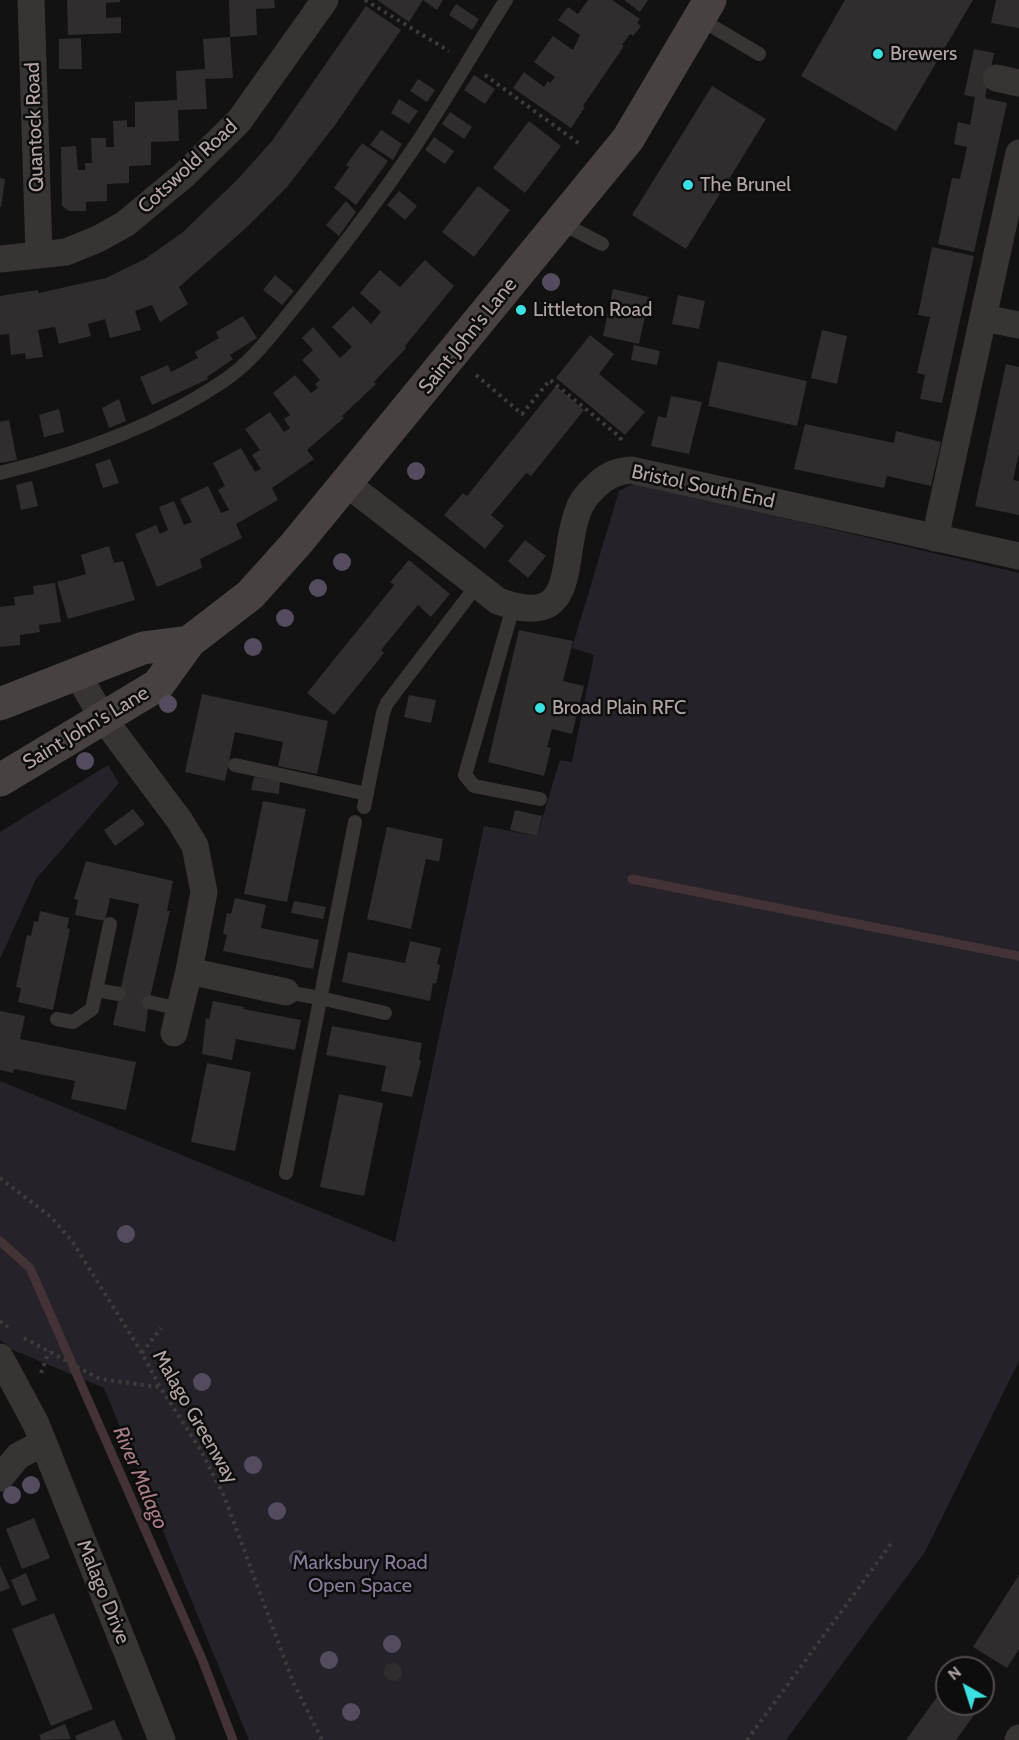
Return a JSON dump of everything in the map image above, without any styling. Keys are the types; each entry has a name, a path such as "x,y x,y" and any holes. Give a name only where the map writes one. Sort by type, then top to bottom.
{"main road":[{"name":"Saint John's Lane","path":"0,780 158,685 189,642 250,595 295,545 628,139 705,9"},
{"path":"0,704 143,648 189,642"}],"street":[{"name":"Quantock Road","path":"32,0 39,255"},
{"name":"Cotswold Road","path":"0,259 66,252 98,239 125,224 184,175 239,121 317,3"},
{"path":"935,538 1019,153"},
{"path":"983,318 1019,325"},
{"name":"Bristol South End","path":"513,607 528,609 544,606 557,597 565,580 577,512 586,495 603,479 619,471 631,470 1019,556"},
{"path":"346,483 498,601 513,607"},
{"path":"77,674 103,718 180,821 195,846 204,892 177,1021"},
{"path":"189,970 286,992"},
{"name":"Malago Drive","path":"0,1357 36,1424 162,1740"},
{"path":"0,1478 18,1456 44,1443"}],"lane":[{"path":"0,473 58,459 122,435 194,399 223,382 251,360 336,255 417,143 506,0"},
{"path":"705,9 759,54"},
{"path":"561,223 602,244"},
{"path":"235,765 365,801 387,703 477,585"},
{"path":"513,607 465,774 474,786 540,799"},
{"path":"286,1173 355,822"},
{"path":"57,1019 73,1022 92,1009 110,924"},
{"path":"96,990 119,994"},
{"path":"286,992 385,1013"},
{"path":"149,1002 177,1021"}],"path":[{"path":"365,0 466,62 574,140"},
{"path":"452,355 522,414 550,380 620,437 631,470"},
{"name":"Malago Greenway","path":"0,1178 51,1217 72,1241 200,1449 224,1496 293,1682 322,1740"},
{"path":"142,1353 161,1328"},
{"path":"49,1351 100,1379 160,1387"},
{"path":"747,1740 893,1541"}],"green space":[{"name":"Marksbury Road Open Space","path":"635,483 1019,573 1019,1361 925,1552 786,1740 249,1740 104,1388 13,1350 0,1340 0,1081 395,1242 484,826 537,836 560,760 572,762 594,655 572,648 619,491"},
{"path":"108,765 119,783 36,879 0,959 0,832"}],"building":[{"path":"67,0 120,0 120,2 106,3 106,18 121,17 121,33 68,35"},
{"path":"229,0 274,0 275,8 256,9 257,35 230,37"},
{"path":"377,0 423,0 409,22"},
{"path":"423,0 443,0 437,10"},
{"path":"588,0 612,0 640,19 637,23 641,26 633,36 630,34 622,45 624,46 583,106 585,107 571,128 513,88 524,72 544,87 548,81 550,83 555,77 534,62 553,36 573,50 580,35 558,20 568,7 578,14"},
{"path":"624,0 648,0 640,12"},
{"name":"Brewers","path":"845,0 973,0 896,131 801,76"},
{"path":"996,0 1019,0 1019,28 991,23"},
{"path":"456,4 479,19 472,30 449,15"},
{"path":"366,6 401,30 335,125 287,187 246,228 179,287 188,304 160,322 152,305 135,311 141,330 110,338 105,319 88,324 91,336 59,344 55,327 38,330 43,357 26,359 25,353 11,355 9,334 0,335 0,296 38,290 39,293 106,278 145,259 183,232 238,179 272,141"},
{"path":"230,37 233,78 205,79 207,109 178,110 179,141 151,142 151,165 129,166 129,183 107,184 107,201 86,202 86,211 69,211 62,206 61,147 76,146 78,170 85,170 85,163 92,163 91,138 106,138 106,147 114,147 113,121 127,120 127,127 135,127 135,102 177,100 176,71 205,69 203,39"},
{"path":"81,38 82,69 59,69 59,39"},
{"path":"974,49 994,53 985,98 1007,103 974,252 938,244 952,178 960,179 967,147 954,144 958,122 970,125 975,97 964,95"},
{"path":"474,75 495,89 485,104 464,90"},
{"path":"418,79 435,90 427,102 410,91"},
{"name":"The Brunel","path":"712,86 766,119 686,249 632,215"},
{"path":"399,99 418,111 409,124 391,113"},
{"path":"450,112 472,127 464,139 442,124"},
{"path":"529,121 561,146 525,193 493,168"},
{"path":"381,130 402,144 393,160 370,145"},
{"path":"434,137 454,151 445,164 425,150"},
{"path":"362,143 388,161 356,205 334,188 349,167 346,165"},
{"path":"0,178 5,179 1,207 0,207"},
{"path":"478,186 510,210 474,257 442,232"},
{"path":"399,191 417,206 405,220 387,205"},
{"path":"346,201 356,212 339,236 326,225"},
{"path":"932,247 974,256 942,403 920,399 925,375 917,373 930,317 918,315"},
{"path":"425,260 454,286 405,346 406,348 374,382 376,384 342,416 344,418 307,450 314,459 272,488 278,500 236,524 242,538 200,559 202,568 157,587 135,534 156,525 160,534 168,530 159,507 174,501 184,525 192,522 180,499 208,486 221,513 229,510 218,490 225,486 213,463 241,448 255,472 261,469 252,455 260,450 245,429 270,412 284,432 290,428 284,419 290,415 273,393 295,375 311,393 318,388 315,384 320,380 302,360 313,350 302,338 313,327 340,358 352,347 332,327 353,306 371,324 381,312 360,293 369,282 380,270 400,287"},
{"path":"275,275 294,291 282,305 263,290"},
{"path":"613,289 649,297 639,344 603,336"},
{"path":"678,295 705,301 699,329 672,324"},
{"path":"243,316 257,338 230,355 233,359 207,377 208,379 152,405 140,377 168,365 171,372 198,358 195,352 219,338 216,332"},
{"path":"822,330 847,336 837,384 811,378"},
{"path":"590,335 614,354 599,374 645,412 625,435 556,378"},
{"path":"634,345 660,351 657,365 631,360"},
{"path":"718,361 807,381 797,426 708,406"},
{"path":"1006,364 1019,367 1019,453 1013,480 1019,481 1019,515 975,506"},
{"path":"556,386 584,410 531,476 526,473 491,515 504,526 485,549 444,515 463,493 467,496"},
{"path":"671,396 702,402 689,454 651,446 658,416 666,418"},
{"path":"119,399 126,421 109,428 102,408"},
{"path":"59,409 64,432 44,437 39,415"},
{"path":"9,420 17,460 0,463 0,422"},
{"path":"805,424 894,443 896,431 941,442 931,486 887,476 884,488 794,469"},
{"path":"110,459 119,483 103,488 95,464"},
{"path":"32,481 38,506 21,510 16,485"},
{"path":"525,540 546,556 528,578 508,561"},
{"path":"109,546 114,563 123,561 135,600 68,619 57,582 86,574 81,555"},
{"path":"409,560 450,594 431,617 418,605 381,650 384,653 334,715 307,693 394,585 390,582"},
{"path":"55,583 61,622 39,625 40,632 20,635 20,645 0,647 0,607 15,605 14,597 34,594 33,586"},
{"name":"Broad Plain RFC","path":"519,630 573,641 563,681 584,686 572,734 552,729 547,747 551,748 544,776 488,762"},
{"path":"202,694 328,721 317,774 278,766 283,742 235,732 225,781 185,772"},
{"path":"409,695 436,700 431,723 404,717"},
{"path":"254,777 280,780 279,794 251,790"},
{"path":"263,801 306,809 287,902 244,894"},
{"path":"133,809 145,824 115,846 104,830"},
{"path":"515,810 542,816 537,836 510,830"},
{"path":"387,827 443,839 439,862 426,859 411,929 367,919"},
{"path":"86,861 173,881 167,911 170,911 149,1002 145,1032 113,1025 139,904 110,898 105,921 75,915 78,900 74,899"},
{"path":"235,898 266,905 261,928 319,940 313,969 223,951 227,935 223,934 227,913 231,914"},
{"path":"294,901 326,907 323,919 291,913"},
{"path":"40,911 69,918 67,928 70,929 53,1010 18,1002 21,988 16,987 27,935 31,936 34,921 38,922"},
{"path":"410,941 441,948 437,964 440,965 436,984 433,983 430,1001 342,982 348,952 405,963"},
{"path":"213,1001 301,1020 295,1050 236,1039 232,1060 202,1054 206,1018 209,1019"},
{"path":"0,1011 25,1016 20,1039 136,1062 126,1110 71,1099 75,1081 14,1069 13,1073 0,1070"},
{"path":"332,1026 422,1043 419,1060 421,1061 412,1097 381,1091 386,1066 326,1055"},
{"path":"207,1063 251,1072 235,1151 191,1142"},
{"path":"339,1094 383,1103 364,1196 320,1187"},
{"path":"34,1518 50,1558 22,1569 6,1529"},
{"path":"0,1565 10,1588 0,1592"},
{"path":"26,1573 37,1600 22,1606 11,1580"},
{"path":"1019,1575 1019,1649 1007,1668 995,1661 995,1656 988,1656 973,1647"},
{"path":"54,1613 93,1709 51,1726 12,1629"},
{"path":"394,1662 401,1667 402,1675 396,1681 388,1680 383,1673 386,1665"},
{"path":"935,1700 935,1716 973,1716 956,1740 906,1740"},
{"path":"114,1720 123,1740 77,1740 75,1736"},
{"path":"65,1724 71,1739 41,1740 39,1735"}],"waterway":[{"path":"632,879 1019,956"},
{"name":"River Malago","path":"0,1241 30,1268 202,1659 233,1740"}],"place":[{"name":"Brewers","path":"878,54"},
{"name":"The Brunel","path":"688,185"},
{"name":"Littleton Road","path":"521,310"},
{"name":"Broad Plain RFC","path":"540,708"}]}
